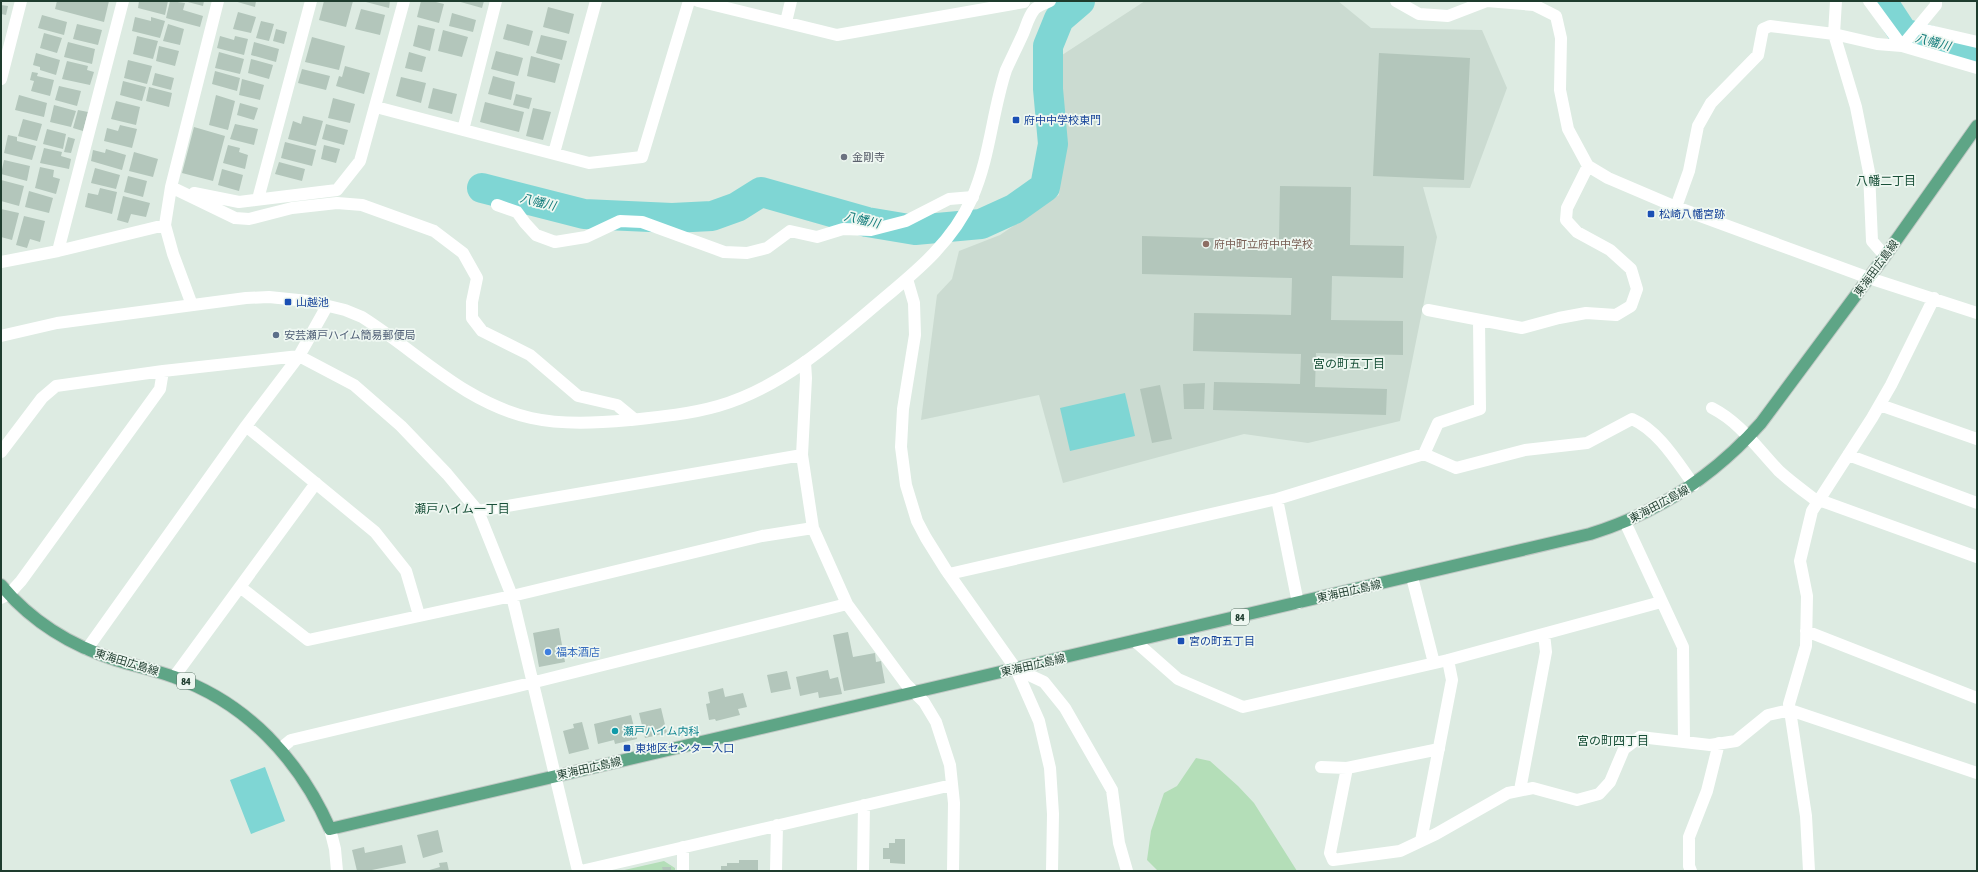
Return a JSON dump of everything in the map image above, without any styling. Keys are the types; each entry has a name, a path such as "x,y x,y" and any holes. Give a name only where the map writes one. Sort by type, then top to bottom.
{"main road":[{"name":"東海田広島線","path":"1,585 5,596 47,627 87,649 200,687 247,717 280,749 304,779 330,829 1136,642 1568,540 1625,522 1654,509 1694,485 1730,456 1750,436 1776,405 1885,256 1977,126"}],"street":[{"path":"1,79 22,1"},
{"path":"58,251 124,1"},
{"path":"192,305 173,254 165,224 171,187 218,1"},
{"path":"258,199 311,1"},
{"path":"171,187 239,202 337,190 360,161 404,1"},
{"path":"463,130 496,1"},
{"path":"554,153 596,1"},
{"path":"376,106 589,163 642,157 689,1"},
{"path":"698,1 837,35 1050,1"},
{"path":"786,22 791,1"},
{"path":"1396,1 1419,14 1448,16 1487,2 1534,5 1556,16 1561,38 1560,90 1568,129 1588,166 1608,178 1676,207 1869,278 1977,313"},
{"path":"1836,1 1834,34 1856,107 1869,172 1872,241 1885,256"},
{"path":"1870,1 1902,46"},
{"path":"1902,46 1936,5 1936,1"},
{"path":"1,336 58,323 246,298 269,297 301,300 327,306 362,317 454,384 478,399 505,410 532,418 561,422 634,420 718,406 768,385 805,362 907,279 930,259 950,236 973,197 986,154 1006,71 1028,4"},
{"path":"1676,207 1689,171 1698,126 1711,103 1758,55 1763,29 1770,26 1834,34 1877,44 1902,46 1977,68"},
{"path":"1917,28 1977,42"},
{"path":"1428,310 1522,328 1559,318 1586,313 1616,315 1631,306 1637,289 1631,269 1610,250 1577,232 1566,220 1567,208 1588,166"},
{"path":"171,187 234,218 249,219 292,208 337,203 362,204 434,231 463,253 477,278 472,302 472,318 482,331 530,356 578,396 617,404 634,420"},
{"path":"497,205 517,212 536,235 555,242 586,237 620,221 642,222 724,252 747,253 767,248 790,231 817,237 843,229 871,230 906,221 949,199 973,197"},
{"path":"1,262 58,251 165,224"},
{"path":"907,279 914,303 916,335 908,372 902,440 906,485 917,521 949,574 1016,669 1039,721 1050,768 1053,814 1052,871"},
{"path":"1809,871 1806,816 1789,704 1806,646 1807,596 1800,561 1812,511 1880,404 1934,298"},
{"path":"87,649 246,426 299,356 327,306"},
{"path":"1424,454 1438,423 1480,409 1479,320"},
{"path":"1,452 42,398 56,386 163,371 299,356 354,385 400,426 447,474 478,511 512,596 531,683 556,776 578,871"},
{"path":"805,362 806,378 802,455 812,528 847,604 914,693 924,702 936,722 950,766 954,803 953,871"},
{"path":"5,596 160,389 163,371"},
{"path":"1880,404 1977,439"},
{"path":"1712,408 1724,414 1750,436 1780,472 1819,501 1977,557"},
{"path":"949,574 1277,499 1424,454 1456,468 1525,450 1587,443 1632,419 1643,424 1667,449 1694,485"},
{"path":"246,426 375,532 406,571 419,616"},
{"path":"478,511 802,455"},
{"path":"1848,456 1977,503"},
{"path":"174,677 316,483"},
{"path":"1277,499 1298,603"},
{"path":"1625,522 1683,647 1684,742"},
{"path":"240,587 308,640 512,596 762,536 812,528"},
{"path":"1412,577 1434,663"},
{"path":"1136,642 1178,679 1243,707 1448,660 1661,602"},
{"path":"280,749 291,740 531,683 847,604"},
{"path":"1806,632 1977,698"},
{"path":"1520,790 1546,652 1544,634"},
{"path":"1421,841 1452,680 1448,660"},
{"path":"1016,669 1044,682 1065,708 1112,790 1119,843 1127,871"},
{"path":"1347,768 1330,853 1333,860 1400,851 1508,793 1520,790 1533,788 1577,800 1600,794 1610,782 1624,749 1640,737 1710,745 1736,741 1768,715 1790,710 1977,773"},
{"path":"1691,871 1689,866 1689,837 1706,791 1719,743"},
{"path":"1321,767 1347,768 1439,749"},
{"path":"581,871 952,786"},
{"path":"863,871 864,805"},
{"path":"776,871 777,825"},
{"path":"330,829 335,849 337,871"},
{"path":"683,847 683,871"}],"shaded area":[{"name":"府中町立府中中学校","path":"1145,1 1338,1 1371,28 1482,30 1507,88 1470,188 1423,187 1437,237 1400,421 1308,443 1244,434 1063,483 1039,395 921,420 937,295 952,279 959,251 1000,235 1059,195 1064,128 1059,57"}],"green space":[{"path":"1196,758 1210,761 1238,786 1254,803 1297,871 1158,871 1147,860 1151,831 1164,793 1177,786"},
{"path":"664,861 675,868 675,871 620,871"}],"water":[{"path":"1125,393 1135,436 1070,451 1060,408"},
{"path":"265,767 285,821 251,834 230,780"}],"building":[{"path":"57,1 109,1 104,22 55,9"},
{"path":"139,1 168,1 165,15 138,8"},
{"path":"170,1 185,3 183,10 203,16 200,27 166,18"},
{"path":"184,1 204,1 203,6"},
{"path":"234,1 256,1 255,7"},
{"path":"324,1 353,1 346,27 319,20"},
{"path":"362,1 390,1 389,8"},
{"path":"421,1 432,1 444,4 439,23 417,17"},
{"path":"457,1 484,1 482,8"},
{"path":"1,5 8,6 6,15 1,14"},
{"path":"548,7 574,14 569,34 543,27"},
{"path":"361,9 385,15 380,35 355,29"},
{"path":"238,12 256,17 251,33 233,29"},
{"path":"452,13 476,20 473,32 449,26"},
{"path":"42,15 67,22 64,35 38,28"},
{"path":"135,17 151,21 151,17 165,21 160,38 132,31"},
{"path":"261,21 274,24 269,41 256,38"},
{"path":"77,24 102,30 98,45 73,39"},
{"path":"168,24 184,29 180,45 163,41"},
{"path":"507,24 533,31 529,46 503,39"},
{"path":"418,25 435,29 430,51 413,46"},
{"path":"276,29 287,32 284,44 273,41"},
{"path":"443,30 468,37 462,57 438,51"},
{"path":"44,33 62,38 57,53 40,48"},
{"path":"541,35 567,41 562,60 536,53"},
{"path":"137,36 158,41 153,59 133,54"},
{"path":"220,36 234,40 235,36 248,39 244,55 217,48"},
{"path":"312,37 345,46 339,70 305,62"},
{"path":"68,42 95,49 92,64 64,57"},
{"path":"254,42 279,49 276,62 251,55"},
{"path":"159,46 179,51 175,66 156,61"},
{"path":"496,51 523,58 518,76 491,69"},
{"path":"219,52 244,59 240,74 215,68"},
{"path":"409,52 426,57 422,72 405,68"},
{"path":"36,53 60,60 56,75 40,70 40,67 33,65"},
{"path":"1379,53 1470,58 1464,180 1373,176"},
{"path":"531,56 560,64 555,83 527,76"},
{"path":"251,59 273,65 269,79 248,73"},
{"path":"128,60 152,66 147,84 124,78"},
{"path":"67,61 88,66 87,70 94,72 90,85 62,79"},
{"path":"345,66 370,73 364,94 336,86 339,76 342,77"},
{"path":"302,69 330,76 326,90 298,83"},
{"path":"215,71 240,78 237,91 212,84"},
{"path":"32,72 38,73 37,76 54,80 50,96 31,91 34,81 30,80"},
{"path":"155,73 174,78 171,90 152,85"},
{"path":"493,76 515,82 511,100 488,94"},
{"path":"401,77 426,83 421,103 396,96"},
{"path":"242,79 264,85 260,100 239,95"},
{"path":"123,81 146,87 142,101 120,95"},
{"path":"59,86 81,91 77,106 55,100"},
{"path":"149,87 172,93 169,107 146,101"},
{"path":"433,88 457,94 452,114 428,108"},
{"path":"516,94 532,98 529,109 513,105"},
{"path":"19,95 47,103 44,117 15,110"},
{"path":"216,95 235,101 228,130 209,125"},
{"path":"333,98 355,104 350,123 328,118"},
{"path":"116,101 140,107 136,125 111,119"},
{"path":"485,102 524,112 519,132 480,122"},
{"path":"240,103 258,108 254,120 237,115"},
{"path":"54,105 76,111 71,127 50,122"},
{"path":"533,108 551,112 543,140 526,136"},
{"path":"78,110 88,112 83,131 73,128"},
{"path":"303,116 323,121 316,146 288,139 293,121 301,124"},
{"path":"23,119 42,124 37,141 18,136"},
{"path":"235,124 258,129 254,145 230,139"},
{"path":"326,124 348,130 344,145 322,139"},
{"path":"120,125 137,129 132,148 104,141 107,128 118,131"},
{"path":"194,127 225,136 213,181 182,173"},
{"path":"47,129 66,134 63,149 43,144"},
{"path":"8,135 17,137 17,141 36,146 32,160 4,153"},
{"path":"68,137 75,139 71,153 64,152"},
{"path":"285,142 316,150 312,166 281,158"},
{"path":"228,145 240,148 239,152 248,155 245,169 223,163"},
{"path":"324,145 340,149 336,163 321,159"},
{"path":"44,148 62,152 61,156 71,159 69,169 40,163"},
{"path":"106,149 126,155 122,170 91,161 93,150 105,153"},
{"path":"134,152 158,159 153,177 129,171"},
{"path":"4,160 30,166 27,181 1,174"},
{"path":"279,162 305,169 302,181 275,174"},
{"path":"40,167 54,170 53,177 60,179 56,194 35,188"},
{"path":"95,168 120,175 116,189 91,183"},
{"path":"222,169 243,175 239,191 218,185"},
{"path":"128,176 147,181 143,197 124,192"},
{"path":"1,180 24,186 19,206 1,201"},
{"path":"1280,186 1351,187 1350,245 1404,246 1403,278 1332,276 1331,320 1403,321 1403,355 1316,353 1315,387 1387,389 1386,415 1213,410 1214,382 1300,384 1301,354 1193,351 1194,313 1291,315 1292,278 1142,274 1142,236 1279,240"},
{"path":"100,188 117,192 112,214 85,207 88,193 98,195"},
{"path":"29,191 53,198 49,213 25,207"},
{"path":"123,196 150,203 146,217 131,214 128,223 117,220"},
{"path":"1,209 19,213 12,240 1,237"},
{"path":"24,216 45,221 40,242 30,239 27,248 16,245"},
{"path":"1205,383 1204,409 1184,409 1183,384"},
{"path":"1160,385 1172,439 1152,443 1140,389"},
{"path":"559,628 565,662 539,667 533,633"},
{"path":"848,632 853,657 875,653 876,662 881,661 885,683 844,691 833,635"},
{"path":"828,670 830,679 838,677 842,694 819,698 818,692 800,696 796,677"},
{"path":"787,671 791,689 771,693 767,675"},
{"path":"723,688 725,697 743,693 747,707 738,709 740,715 716,721 715,719 709,720 706,704 710,703 708,692"},
{"path":"661,708 667,733 645,738 639,713"},
{"name":"瀬戸ハイム内科","path":"631,715 637,739 615,744 614,740 598,744 594,724"},
{"path":"582,722 589,749 569,754 563,731 574,728 573,724"},
{"path":"438,830 443,852 423,858 417,835"},
{"path":"895,839 905,839 905,864 890,863 890,859 883,859 883,848 889,848 889,843 895,843"},
{"path":"402,845 406,863 367,871 357,871 352,850 364,847 365,853"},
{"path":"739,860 758,860 758,871 721,871 721,866 727,866 727,863 739,863"},
{"path":"447,862 449,871 426,871 440,867 439,863"},
{"path":"662,867 671,867 671,871 663,871"}],"waterway":[{"name":"八幡川","path":"482,188 584,214 672,218 712,216 737,207 761,192 867,222 915,230 981,224 1014,209 1045,187 1053,144 1048,89 1048,46 1059,19 1080,1"},
{"name":"八幡川","path":"1882,1 1903,33 1977,54"}],"place":[{"name":"府中中学校東門","path":"1016,120"},
{"name":"金剛寺","path":"844,157"},
{"name":"松崎八幡宮跡","path":"1651,214"},
{"name":"府中町立府中中学校","path":"1206,244"},
{"name":"山越池","path":"288,302"},
{"name":"安芸瀬戸ハイム簡易郵便局","path":"276,335"},
{"name":"宮の町五丁目","path":"1181,641"},
{"name":"福本酒店","path":"548,652"},
{"name":"瀬戸ハイム内科","path":"615,731"},
{"name":"東地区センター入口","path":"627,748"}],"district":[{"name":"八幡二丁目","path":"1886,181"},
{"name":"宮の町五丁目","path":"1349,364"},
{"name":"瀬戸ハイム一丁目","path":"462,509"},
{"name":"宮の町四丁目","path":"1613,741"}]}
